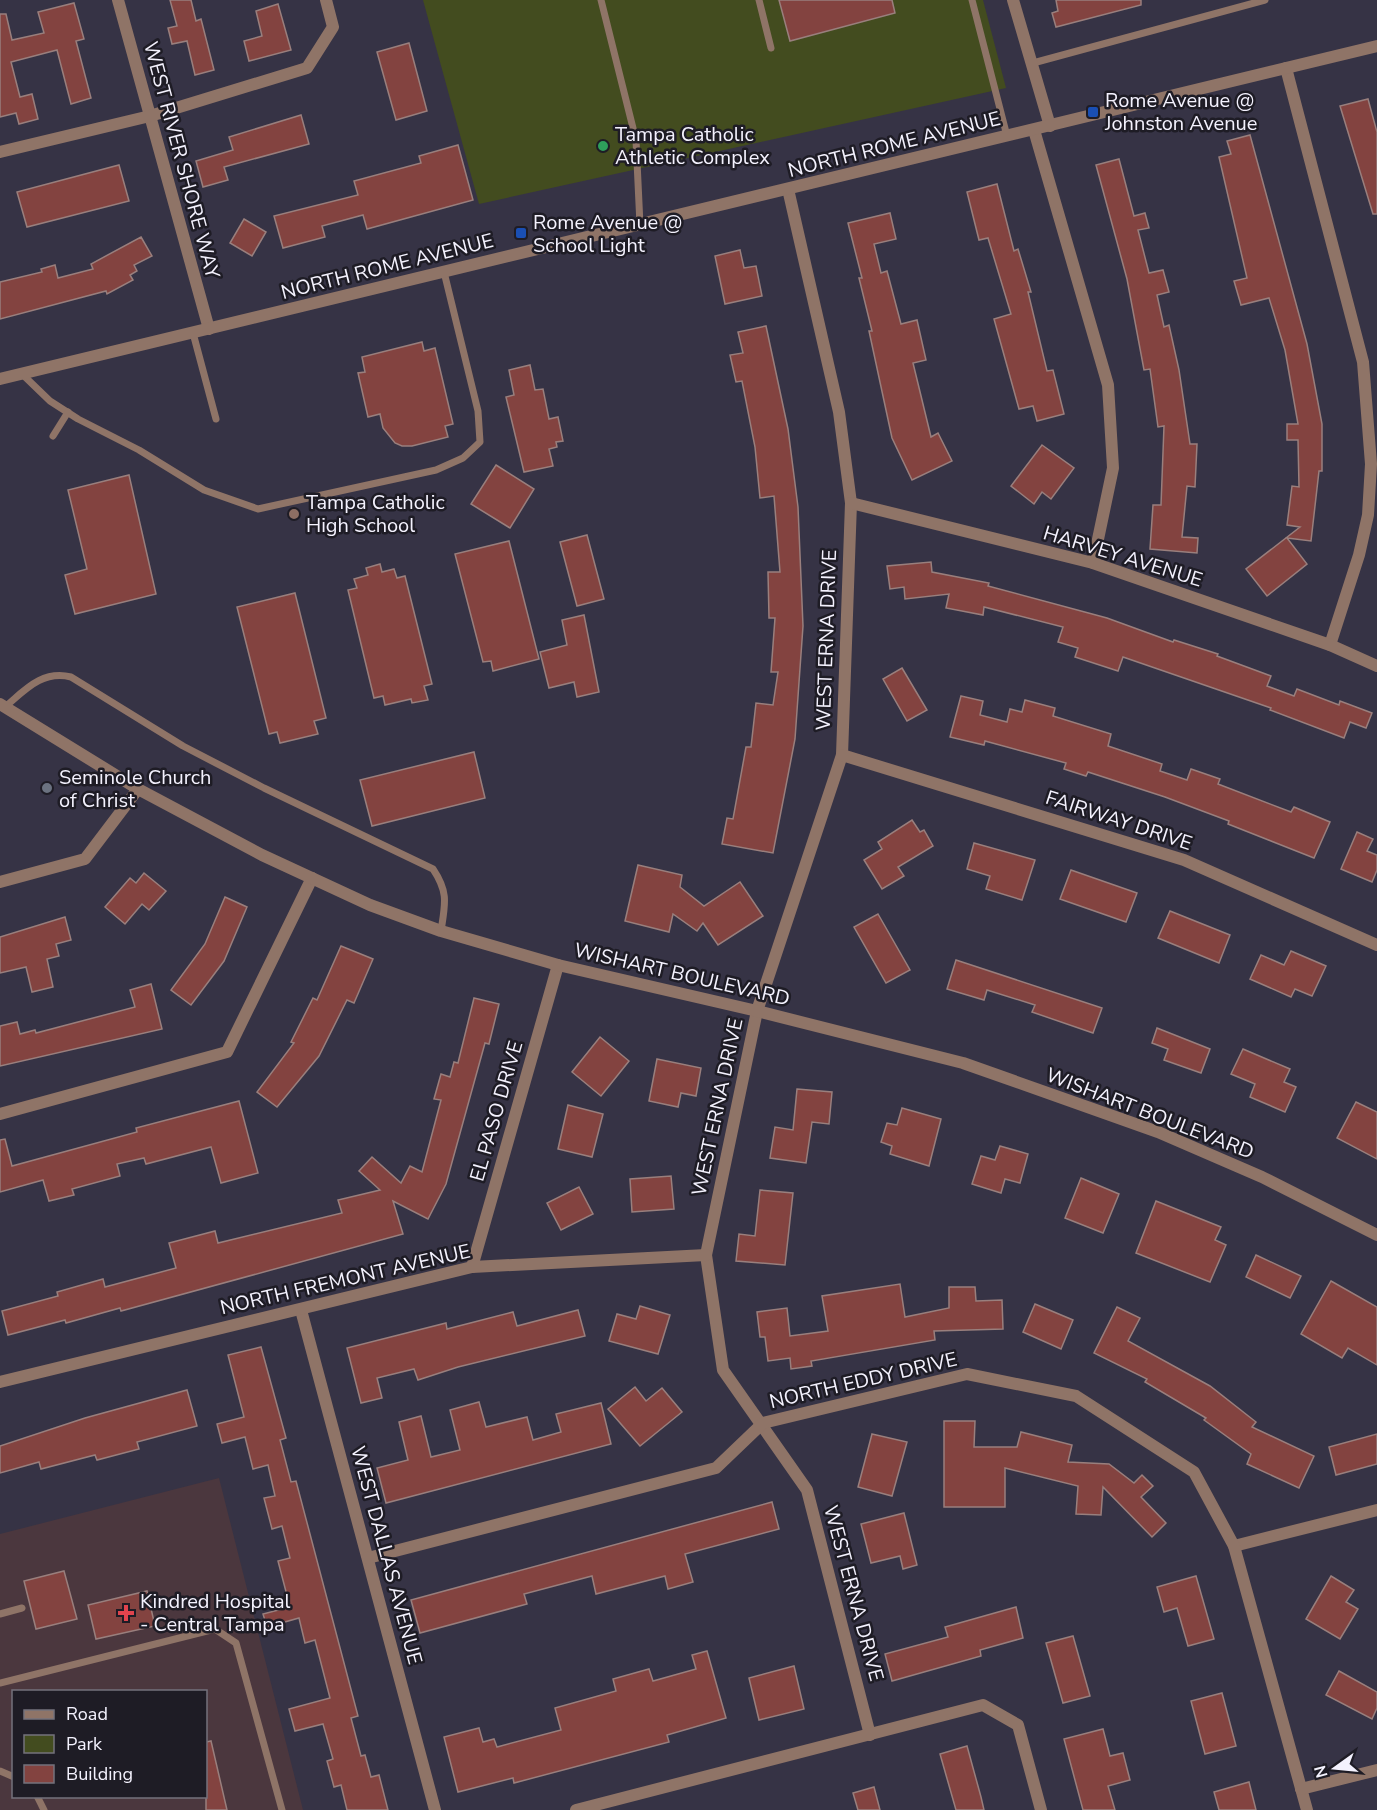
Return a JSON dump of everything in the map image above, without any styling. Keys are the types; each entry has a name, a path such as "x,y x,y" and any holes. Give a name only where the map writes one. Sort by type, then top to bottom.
{"street":[{"name":"WEST RIVER SHORE WAY","path":"118,0 209,329"},
{"path":"0,152 150,116 307,68 333,27 326,0"},
{"path":"1013,0 1050,126"},
{"name":"NORTH ROME AVENUE","path":"0,379 1377,46"},
{"path":"1286,68 1363,362 1371,464 1368,515 1359,555 1330,645"},
{"path":"1034,130 1108,385 1113,468 1093,563"},
{"name":"WEST ERNA DRIVE","path":"788,189 839,412 851,503 842,755 757,1011 706,1255 723,1370 763,1423 807,1490 870,1735"},
{"name":"HARVEY AVENUE","path":"851,503 1093,563 1330,645 1377,666"},
{"name":"WISHART BOULEVARD","path":"2,706 138,789 370,905 441,932 558,965 757,1011 963,1063 1158,1132 1262,1177 1377,1235"},
{"name":"FAIRWAY DRIVE","path":"842,755 1184,860 1377,945"},
{"path":"0,882 85,860 138,789"},
{"path":"0,1114 228,1052 312,878"},
{"name":"EL PASO DRIVE","path":"472,1267 558,965"},
{"name":"NORTH FREMONT AVENUE","path":"0,1382 472,1267 706,1255"},
{"name":"WEST DALLAS AVENUE","path":"302,1310 435,1810"},
{"name":"NORTH EDDY DRIVE","path":"368,1558 716,1468 763,1423 967,1374 1076,1396 1194,1472 1234,1546 1306,1810"},
{"path":"1234,1546 1377,1510"},
{"path":"576,1810 983,1705 1018,1725 1041,1810"},
{"path":"1301,1789 1377,1770"}],"lane":[{"path":"601,0 636,140 640,225"},
{"path":"759,0 771,48"},
{"path":"972,0 1007,136"},
{"path":"1033,63 1265,0"},
{"path":"22,374 50,401 139,450 204,490 258,509 436,470 464,458 480,442 478,411 444,272"},
{"path":"193,333 216,419"},
{"path":"53,436 68,412"},
{"path":"2,706 39,678 60,674 71,676 193,751 264,788 433,869 443,884 446,897 441,932"},
{"path":"0,1614 22,1608"},
{"path":"0,1683 215,1629 236,1643 282,1810"}],"shaded area":[{"name":"Kindred Hospital - Central Tampa","path":"219,1478 303,1810 0,1810 0,1534"}],"green space":[{"name":"Tampa Catholic Athletic Complex","path":"423,0 983,0 1006,88 479,204"}],"building":[{"path":"170,0 191,0 196,21 201,19 214,70 195,75 187,41 172,44 168,28 177,26"},
{"path":"779,0 892,0 895,13 790,41"},
{"path":"1056,0 1141,0 1141,5 1056,27 1052,13 1058,11"},
{"path":"74,3 84,39 76,41 91,98 71,104 57,50 11,62 20,97 32,94 38,119 19,124 16,113 0,117 0,14 6,14 12,40 44,33 38,12"},
{"path":"278,4 291,50 249,61 244,41 262,36 256,11"},
{"path":"409,43 427,111 396,120 377,52"},
{"path":"1368,99 1377,132 1377,214 1373,214 1340,106"},
{"path":"301,115 309,144 224,167 228,180 203,187 196,161 233,150 229,137"},
{"path":"1250,135 1307,344 1322,424 1322,471 1319,471 1311,541 1287,538 1307,564 1267,596 1246,569 1300,527 1287,525 1292,486 1299,487 1298,440 1287,440 1287,424 1298,424 1285,350 1269,298 1241,305 1234,281 1247,278 1219,157 1231,154 1227,141"},
{"path":"458,145 473,200 367,229 363,215 322,226 325,237 283,248 274,216 358,195 354,181 421,163 419,156"},
{"path":"1119,159 1134,216 1145,213 1149,228 1138,230 1149,273 1163,270 1169,292 1157,295 1164,327 1169,325 1179,370 1190,444 1197,444 1195,487 1187,486 1182,537 1198,538 1197,553 1150,549 1153,505 1161,505 1164,426 1158,427 1150,369 1144,370 1127,279 1096,165"},
{"path":"119,165 129,201 27,227 17,192"},
{"path":"997,184 1014,251 1018,249 1031,292 1028,292 1047,371 1053,370 1064,414 1037,421 1033,406 1019,409 994,319 1011,314 988,238 979,240 967,192"},
{"path":"890,213 896,239 874,244 881,273 887,271 901,324 917,320 926,360 913,363 931,437 938,433 952,461 912,480 892,438 869,331 872,331 859,278 862,278 848,223"},
{"path":"244,219 266,232 252,256 230,243"},
{"path":"141,237 152,256 134,265 137,271 130,275 133,280 107,294 106,291 0,319 0,282 42,272 41,269 55,265 58,278 93,269 91,264"},
{"path":"740,250 744,268 756,266 762,296 725,304 715,256"},
{"path":"766,326 788,429 798,507 803,626 795,739 773,853 722,844 727,818 733,819 746,747 751,747 756,703 773,705 778,672 771,672 775,618 769,618 768,572 780,572 774,496 760,498 755,447 742,381 736,382 730,355 743,353 738,332"},
{"path":"422,342 424,351 435,348 453,424 445,426 448,437 412,446 402,446 395,443 383,428 380,414 368,417 358,373 365,372 362,357"},
{"path":"530,365 535,390 543,389 549,419 558,417 563,441 556,442 557,447 549,449 553,466 524,472 506,397 514,395 509,370"},
{"path":"1042,445 1074,468 1051,499 1042,492 1034,504 1011,486"},
{"path":"496,465 534,489 510,528 471,504"},
{"path":"129,475 156,594 75,614 65,575 87,569 68,490"},
{"path":"587,535 604,599 577,606 560,542"},
{"path":"509,541 539,659 493,671 491,661 483,662 455,554"},
{"path":"931,562 932,572 989,583 988,586 1107,618 1173,642 1174,640 1218,654 1217,656 1271,676 1267,686 1294,696 1297,689 1339,705 1340,701 1372,713 1366,728 1350,722 1344,738 1270,710 1271,708 1123,657 1118,671 1075,657 1078,648 1058,642 1063,627 984,607 983,615 946,608 949,594 905,599 904,587 890,589 887,566"},
{"path":"380,564 382,572 394,569 397,578 405,576 432,684 424,686 428,700 412,703 411,699 385,705 383,696 374,698 348,590 357,588 354,579 368,575 366,568"},
{"path":"295,593 326,718 314,721 318,734 280,743 277,732 269,734 237,607"},
{"path":"584,615 599,692 577,697 574,682 549,688 540,652 567,645 562,620"},
{"path":"902,668 927,710 907,721 883,679"},
{"path":"961,696 983,701 980,715 1007,722 1010,709 1022,712 1025,700 1055,708 1053,716 1111,734 1108,746 1162,764 1160,771 1187,780 1191,769 1220,779 1218,784 1291,812 1294,807 1330,822 1314,858 1228,824 1229,821 1165,797 1088,772 1086,776 1064,769 1066,763 985,741 984,745 950,737"},
{"path":"474,752 485,798 372,826 360,780"},
{"path":"912,820 920,832 924,830 933,846 898,867 904,876 882,889 864,860 882,849 878,842"},
{"path":"1357,832 1373,839 1367,851 1377,855 1377,870 1372,882 1341,869"},
{"path":"974,843 1035,860 1022,900 986,889 990,876 967,869"},
{"path":"638,865 682,875 680,887 704,906 740,882 763,916 718,945 703,923 697,931 673,914 669,932 625,921"},
{"path":"1071,870 1137,893 1126,922 1060,899"},
{"path":"144,873 166,891 149,910 142,904 125,924 105,907 130,878 136,883"},
{"path":"225,897 247,907 224,961 191,1005 171,990 205,944"},
{"path":"1170,911 1230,935 1219,963 1158,938"},
{"path":"878,914 910,970 886,983 854,927"},
{"path":"65,917 71,940 56,944 59,956 47,959 53,987 32,992 26,967 0,973 0,937"},
{"path":"341,946 373,959 354,1003 347,1000 319,1056 277,1107 257,1092 294,1043 291,1042 313,998 317,1000"},
{"path":"1291,951 1326,966 1312,996 1295,989 1291,997 1250,979 1261,955 1284,965"},
{"path":"956,960 1102,1008 1093,1033 1032,1012 1035,1005 987,990 984,1000 947,989"},
{"path":"151,984 162,1029 0,1066 0,1026 17,1022 20,1034 35,1030 36,1033 135,1007 130,990"},
{"path":"474,998 499,1004 489,1044 485,1043 446,1184 428,1219 393,1201 403,1234 121,1311 120,1308 66,1323 65,1320 8,1335 2,1311 58,1296 57,1292 103,1279 105,1287 176,1268 169,1243 215,1231 218,1243 342,1213 338,1200 380,1190 359,1171 372,1157 401,1183 410,1166 422,1172 441,1100 434,1099 441,1074 450,1077 454,1062 458,1063"},
{"path":"1157,1028 1210,1049 1201,1073 1164,1060 1168,1049 1152,1043"},
{"path":"600,1037 629,1061 601,1096 572,1072"},
{"path":"1243,1049 1290,1069 1284,1082 1296,1087 1285,1112 1250,1097 1255,1084 1231,1074"},
{"path":"657,1059 701,1068 696,1096 681,1093 678,1107 649,1101"},
{"path":"797,1089 832,1092 829,1124 812,1122 806,1163 770,1158 775,1127 793,1130"},
{"path":"239,1101 258,1173 221,1183 211,1147 146,1164 144,1158 117,1164 120,1176 72,1189 74,1195 49,1201 43,1180 0,1192 0,1140 5,1139 12,1166 137,1132 136,1128"},
{"path":"1356,1102 1377,1112 1377,1159 1337,1138"},
{"path":"568,1105 603,1114 592,1157 558,1149"},
{"path":"902,1108 941,1119 929,1166 890,1154 892,1146 881,1142 887,1123 897,1125"},
{"path":"1000,1146 1028,1154 1020,1183 1005,1179 1001,1193 972,1184 981,1156 995,1160"},
{"path":"671,1176 674,1209 632,1212 630,1179"},
{"path":"1081,1178 1119,1194 1103,1233 1065,1218"},
{"path":"579,1187 593,1214 561,1230 547,1203"},
{"path":"760,1190 793,1193 785,1265 736,1261 739,1234 755,1236"},
{"path":"1156,1201 1221,1227 1215,1240 1226,1245 1210,1282 1136,1253"},
{"path":"1256,1255 1301,1276 1290,1298 1246,1277"},
{"path":"1331,1281 1377,1307 1377,1365 1348,1348 1342,1358 1301,1334"},
{"path":"900,1284 905,1317 949,1308 949,1287 975,1287 976,1301 1002,1300 1003,1329 934,1331 935,1340 811,1361 812,1366 791,1369 790,1358 768,1361 765,1337 760,1337 757,1312 787,1308 790,1336 828,1331 822,1296"},
{"path":"1035,1304 1073,1320 1061,1349 1023,1332"},
{"path":"640,1306 670,1315 658,1354 609,1341 617,1314 636,1319"},
{"path":"1117,1307 1140,1318 1128,1341 1210,1386 1256,1422 1252,1427 1314,1456 1299,1488 1247,1464 1251,1454 1204,1420 1206,1418 1145,1382 1147,1379 1094,1353"},
{"path":"578,1310 585,1336 458,1367 418,1380 414,1369 377,1378 382,1398 361,1403 347,1348 446,1323 447,1329 513,1312 517,1326"},
{"path":"261,1347 286,1438 280,1440 291,1482 296,1481 358,1716 351,1718 361,1756 365,1755 371,1777 379,1775 388,1810 347,1810 341,1785 334,1787 327,1761 333,1759 323,1724 295,1731 289,1709 330,1698 315,1640 305,1643 299,1618 267,1627 263,1614 290,1607 278,1561 290,1558 282,1526 272,1529 264,1498 275,1496 268,1465 253,1469 245,1437 222,1443 217,1424 244,1417 228,1355"},
{"path":"635,1387 646,1401 662,1388 682,1412 640,1446 608,1409"},
{"path":"187,1390 197,1426 137,1442 139,1449 97,1460 95,1455 41,1469 39,1462 0,1473 0,1446 85,1418"},
{"path":"479,1402 486,1427 527,1417 533,1440 561,1432 556,1414 601,1403 611,1444 386,1503 377,1468 408,1460 399,1422 421,1416 431,1457 460,1450 450,1410"},
{"path":"944,1421 975,1421 974,1447 1017,1447 1021,1432 1072,1445 1068,1462 1109,1464 1134,1483 1142,1475 1153,1486 1141,1497 1166,1523 1152,1537 1103,1487 1101,1515 1076,1514 1078,1486 1005,1468 1005,1507 944,1507"},
{"path":"872,1434 907,1442 892,1496 858,1487"},
{"path":"1377,1434 1377,1464 1336,1475 1329,1447"},
{"path":"772,1502 779,1529 685,1554 693,1582 668,1589 665,1576 596,1594 592,1576 524,1594 527,1604 420,1633 411,1600"},
{"path":"904,1513 917,1565 903,1569 900,1556 871,1563 861,1524"},
{"path":"64,1571 77,1619 36,1629 24,1581"},
{"path":"1196,1576 1214,1639 1188,1646 1177,1608 1164,1612 1157,1587"},
{"path":"1331,1576 1354,1590 1346,1602 1358,1609 1340,1639 1306,1619"},
{"path":"147,1591 155,1626 96,1639 88,1605"},
{"path":"1016,1607 1023,1638 980,1650 981,1656 892,1681 885,1654 948,1637 945,1627"},
{"path":"1073,1636 1090,1696 1063,1703 1046,1643"},
{"path":"707,1651 726,1718 667,1735 669,1742 514,1783 513,1778 458,1792 444,1737 479,1728 483,1742 494,1739 497,1747 561,1730 555,1708 616,1691 613,1679 649,1669 653,1681 696,1669 692,1655"},
{"path":"794,1666 804,1709 759,1720 749,1678"},
{"path":"1339,1671 1377,1692 1377,1708 1372,1719 1326,1695"},
{"path":"1222,1693 1236,1746 1205,1754 1191,1701"},
{"path":"1103,1729 1110,1756 1123,1753 1130,1780 1108,1786 1115,1810 1083,1810 1064,1739"},
{"path":"211,1741 227,1810 206,1810 207,1742"},
{"path":"967,1746 984,1810 956,1810 940,1754"},
{"path":"1249,1782 1256,1810 1219,1810 1214,1792"},
{"path":"874,1787 880,1810 858,1810 853,1793"}],"place":[{"name":"Rome Avenue @ Johnston Avenue","path":"1093,112"},
{"name":"Tampa Catholic Athletic Complex","path":"603,146"},
{"name":"Rome Avenue @ School Light","path":"521,233"},
{"name":"Tampa Catholic High School","path":"294,514"},
{"name":"Seminole Church of Christ","path":"47,788"},
{"name":"Kindred Hospital - Central Tampa","path":"126,1613"}]}
